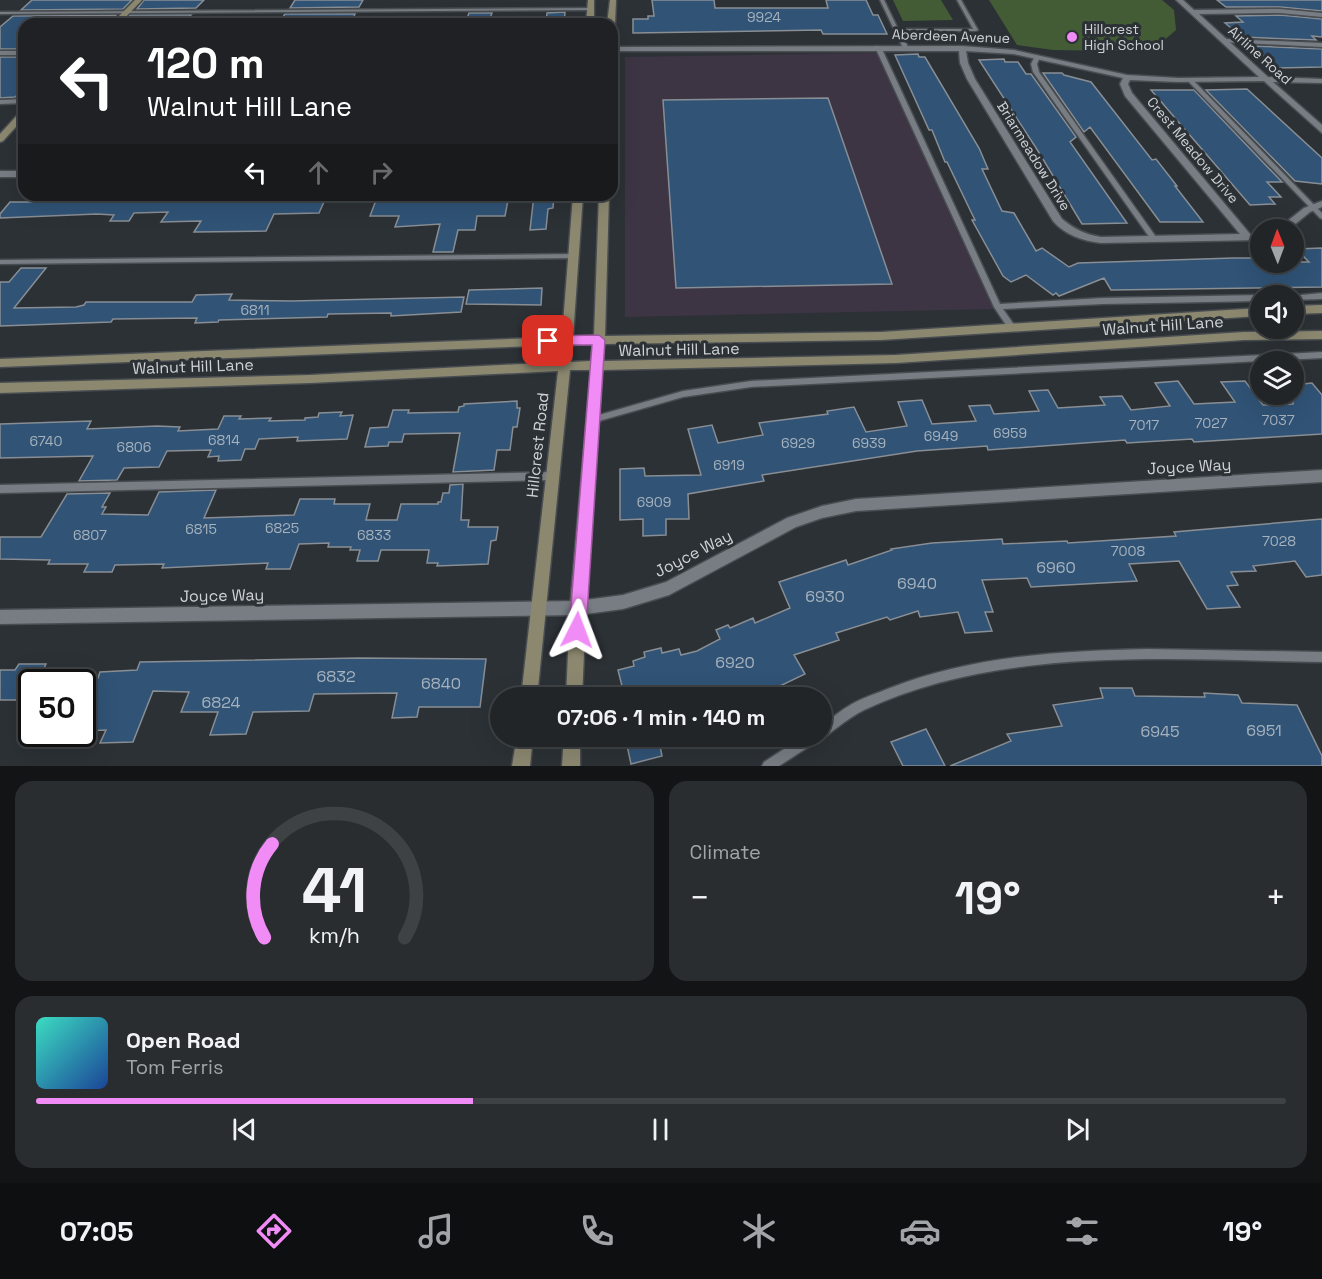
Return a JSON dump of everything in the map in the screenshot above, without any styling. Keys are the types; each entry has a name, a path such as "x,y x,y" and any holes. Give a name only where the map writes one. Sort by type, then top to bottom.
{"main road":[{"path":"121,18 139,0"},
{"path":"590,18 591,0"},
{"path":"612,18 613,0"},
{"path":"0,139 18,120"},
{"name":"Hillcrest Road","path":"530,687 554,476 578,201"},
{"path":"574,687 578,608 599,340 604,201"},
{"path":"1304,310 1322,309"},
{"name":"Walnut Hill Lane","path":"0,363 567,340 881,336 1013,329 1134,318 1250,312"},
{"name":"Walnut Hill Lane","path":"0,388 310,379 564,367 896,359 1244,336 1322,335"},
{"path":"521,766 524,747"},
{"path":"571,766 572,747"}],"street":[{"name":"Airline Road","path":"1179,0 1322,130"},
{"path":"1193,12 1280,11 1322,15"},
{"name":"Aberdeen Avenue","path":"618,49 962,48 1001,50 1127,77 1322,81"},
{"name":"Briarmeadow Drive","path":"962,48 964,63 971,79 1058,221 1072,232 1091,239 1248,238"},
{"path":"0,53 18,53"},
{"name":"Crest Meadow Drive","path":"1127,77 1124,84 1128,94 1248,238"},
{"path":"0,174 18,174"},
{"path":"1298,219 1318,206"},
{"name":"Joyce Way","path":"0,617 578,608 623,602 669,588 792,522 822,512 856,505 1322,476"}],"lane":[{"path":"882,0 905,47"},
{"path":"897,30 976,30 959,0"},
{"path":"0,13 591,9"},
{"path":"1225,41 1322,45"},
{"path":"878,47 998,307 1013,329"},
{"path":"1037,57 1034,64 1036,72 1154,239"},
{"path":"1190,80 1318,206 1322,216"},
{"path":"0,102 18,101"},
{"path":"0,262 574,256"},
{"path":"1304,297 1322,296"},
{"path":"998,307 1103,301 1250,298"},
{"path":"592,420 683,394 751,384 1322,355"},
{"path":"0,489 554,476"},
{"path":"832,725 858,707 924,681 1015,662 1118,656 1322,657"},
{"path":"768,766 798,747"}],"shaded area":[{"path":"878,53 996,309 625,317 625,57"}],"green space":[{"path":"893,0 941,0 953,20 903,21"},
{"path":"989,0 1162,0 1174,10 1176,30 1161,43 1122,51 1053,50 1017,45"}],"building":[{"path":"32,0 132,0 123,9 21,10"},
{"path":"144,0 204,0 196,8 137,9"},
{"path":"295,0 363,0 359,7 290,8"},
{"path":"652,0 714,0 715,8 828,8 826,0 866,0 873,15 878,15 887,34 823,34 821,30 633,33 633,19 648,19 648,16 654,16"},
{"path":"1217,0 1322,0 1322,11 1280,7 1226,7"},
{"path":"565,12 564,18 547,18 547,13"},
{"path":"469,13 492,13 490,18 467,18"},
{"path":"285,14 355,14 353,18 282,18"},
{"path":"116,15 114,18 18,18 18,49 0,49 0,27 13,16"},
{"path":"130,15 191,15 188,18 127,18"},
{"path":"1280,15 1322,19 1322,37 1312,36 1316,40 1242,37 1225,23 1243,22 1236,16"},
{"path":"1252,46 1322,49 1322,67 1278,68"},
{"path":"918,54 919,57 925,57 979,148 988,169 982,169 1002,211 1014,213 1036,251 1042,248 1069,267 1078,263 1250,258 1250,273 1304,273 1304,262 1309,262 1304,257 1304,249 1322,248 1322,287 1250,285 1250,288 1111,290 1104,278 1059,296 1056,293 1053,295 1026,275 1011,282 1003,276 972,220 975,220 945,162 932,130 929,130 895,55"},
{"path":"0,57 18,57 18,94 15,97 0,98"},
{"path":"1004,59 1005,62 1018,62 1026,74 1031,74 1076,137 1070,142 1127,223 1082,224 979,60"},
{"path":"1043,73 1062,73 1091,82 1152,160 1156,159 1203,222 1160,222 1090,127 1084,132"},
{"path":"1247,89 1322,158 1322,184 1295,181 1206,90"},
{"path":"1151,90 1194,90 1282,182 1267,182 1281,197 1269,197 1275,204 1250,205"},
{"path":"828,98 892,284 676,288 663,100"},
{"path":"324,201 319,213 274,214 266,231 194,232 201,221 161,222 168,212 134,213 129,221 110,221 114,215 97,214 0,218 0,214 10,202"},
{"path":"376,201 508,201 505,216 477,216 475,230 458,230 453,252 433,252 440,224 395,227 399,216 370,216"},
{"path":"533,201 554,201 553,208 548,209 546,229 530,230"},
{"path":"21,268 46,268 14,308 76,307 86,302 192,302 196,295 232,294 229,300 292,301 464,297 461,312 391,316 391,313 328,314 327,317 219,320 218,322 195,323 197,318 113,319 111,322 0,326 0,282 9,282"},
{"path":"542,288 541,305 466,304 469,290"},
{"path":"1178,381 1194,404 1235,402 1221,382 1245,381 1250,388 1250,405 1304,405 1304,384 1312,383 1322,395 1322,434 1194,442 1192,439 1127,443 1125,440 988,450 987,446 917,451 762,475 764,481 688,494 689,519 666,519 666,535 643,536 643,519 620,520 620,469 644,468 645,476 701,475 688,429 712,425 718,443 763,435 759,423 828,414 827,411 854,407 866,432 907,426 898,402 922,400 932,424 976,421 969,406 990,405 994,414 1039,411 1029,391 1048,390 1058,408 1105,405 1100,397 1122,396 1131,410 1170,406 1155,383"},
{"path":"517,401 517,408 520,408 517,427 513,427 510,450 497,450 494,470 453,472 460,433 404,434 402,442 389,442 388,446 365,447 370,428 388,427 393,410 409,410 408,413 458,412 459,407 464,404"},
{"path":"342,412 340,416 353,415 347,439 297,441 298,437 259,439 255,449 245,449 241,460 218,461 219,456 208,457 211,450 167,451 159,467 124,468 117,480 79,481 93,456 0,458 0,424 91,421 87,429 157,426 180,427 178,431 218,429 224,416 241,416 239,419 271,418 269,421 305,420 305,418 318,417 319,413"},
{"path":"463,484 461,520 469,520 468,527 498,527 496,540 491,541 488,564 437,566 438,563 427,563 429,550 381,550 378,561 357,561 360,550 350,550 351,547 328,547 329,543 299,544 290,569 266,569 268,563 162,568 164,564 115,565 112,572 84,572 88,564 48,564 50,560 0,559 0,537 41,537 67,494 110,493 102,507 106,507 102,514 148,515 159,492 216,490 204,518 294,515 300,499 335,499 334,504 370,504 366,520 397,520 401,504 438,504 441,502 443,493 449,493 450,485"},
{"path":"1322,519 1322,575 1306,577 1295,561 1253,566 1256,571 1231,572 1238,585 1227,586 1240,607 1207,609 1179,561 1129,564 1137,581 1031,587 1027,578 982,580 993,612 985,612 992,631 965,633 958,612 920,617 918,611 890,620 887,617 836,633 839,640 794,655 805,674 778,687 622,687 618,670 634,666 633,661 645,657 644,652 661,648 662,653 679,649 681,655 697,651 720,639 716,630 728,625 730,628 753,618 755,623 790,608 779,582 846,560 848,565 891,549 932,543 1002,539 1003,544 1067,541 1068,543 1176,536 1174,532"},
{"path":"359,658 486,659 480,707 419,707 417,717 392,718 397,693 314,694 309,711 253,712 246,734 210,735 218,712 181,712 189,692 153,691 133,742 100,743 106,730 96,730 96,678 100,672 137,670 140,662"},
{"path":"19,664 46,664 44,669 18,669 18,700 0,700 0,670 15,670"},
{"path":"1100,688 1132,688 1135,696 1205,697 1204,693 1238,695 1242,703 1297,705 1322,756 1322,766 950,766 1011,741 1007,734 1062,726 1053,705 1103,698"},
{"path":"926,729 945,766 903,766 891,742"},
{"path":"627,747 660,747 662,756 631,764"}],"place":[{"name":"Hillcrest High School","path":"1072,37"}],"route":[{"path":"548,341 599,340 577,630"}]}
